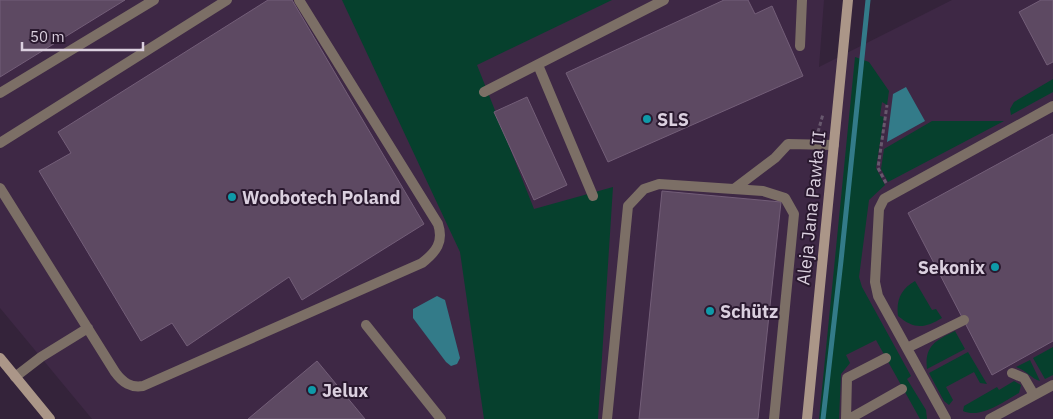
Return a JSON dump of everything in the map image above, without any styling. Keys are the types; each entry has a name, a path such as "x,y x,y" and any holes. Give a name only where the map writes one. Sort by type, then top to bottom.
{"street":[{"name":"Aleja Jana Pawła II","path":"807,419 848,0"},
{"path":"0,358 50,419"}],"lane":[{"path":"0,93 154,0"},
{"path":"0,142 227,0"},
{"path":"0,188 119,377 133,387 144,386 412,268 429,257 438,246 441,239 440,232 433,216 299,0"},
{"path":"484,92 664,0"},
{"path":"800,46 802,0"},
{"path":"538,65 593,196"},
{"path":"946,419 878,296 874,282 879,209 884,199 1053,106"},
{"path":"734,189 776,158 788,144 834,145"},
{"path":"607,419 628,206 644,189 659,184 763,191 785,198 794,214 774,419"},
{"path":"907,348 964,320"},
{"path":"366,325 441,419"},
{"path":"16,377 41,357 88,328"},
{"path":"886,358 847,378 847,419 902,389"},
{"path":"1012,373 1024,378 1034,395"},
{"path":"990,419 1053,385"}],"path":[{"path":"887,105 878,168 893,195"}],"shaded area":[{"path":"0,0 824,0 819,67 952,0 1053,0 1053,419 92,419 0,308"},
{"path":"342,0 612,0 477,65 534,209 613,187 598,419 484,419 460,252"},
{"path":"855,57 869,62 889,91 887,105 882,102 880,116 884,117 876,168 885,185 869,200 859,277 862,287 911,376 907,379 926,410 927,419 920,419 876,340 846,355 850,363 841,374 839,419 819,419"},
{"path":"1053,79 1053,92 1011,115 1010,109 1014,102"},
{"path":"906,87 925,121 887,142 893,94"},
{"path":"932,121 1004,121 888,182 881,169 884,149"},
{"path":"915,281 932,310 936,309 942,318 924,326 914,325 898,316 900,296"},
{"path":"437,296 445,300 460,358 457,364 451,366 413,318 413,309"},
{"path":"955,331 965,349 927,369 928,354 933,344"},
{"path":"1053,347 1053,375 1045,379 1033,358"},
{"path":"968,352 987,384 980,383 974,372 946,387 953,400 949,405 944,401 929,373"},
{"path":"1030,360 1040,381 1016,367"},
{"path":"1014,381 1021,385 1019,393 1006,401 977,413 963,411 964,406 997,387 999,390"}],"building":[{"path":"0,0 125,0 0,77"},
{"name":"Woobotech Poland","path":"268,0 292,0 424,224 302,300 289,277 187,346 172,323 141,341 39,171 71,153 58,132"},
{"name":"SLS","path":"724,0 748,0 755,14 772,6 803,76 608,162 566,73"},
{"path":"1041,0 1053,0 1053,62 1047,65 1019,12"},
{"path":"527,97 567,185 534,200 494,112"},
{"name":"Sekonix","path":"1053,134 1053,341 992,375 908,213"},
{"name":"Schütz","path":"662,191 781,202 758,419 639,419"},
{"name":"Jelux","path":"317,361 365,419 248,419"}],"waterway":[{"path":"823,419 868,0"}],"place":[{"name":"SLS","path":"647,119"},
{"name":"Woobotech Poland","path":"232,197"},
{"name":"Sekonix","path":"995,267"},
{"name":"Schütz","path":"710,311"},
{"name":"Jelux","path":"312,390"}]}
